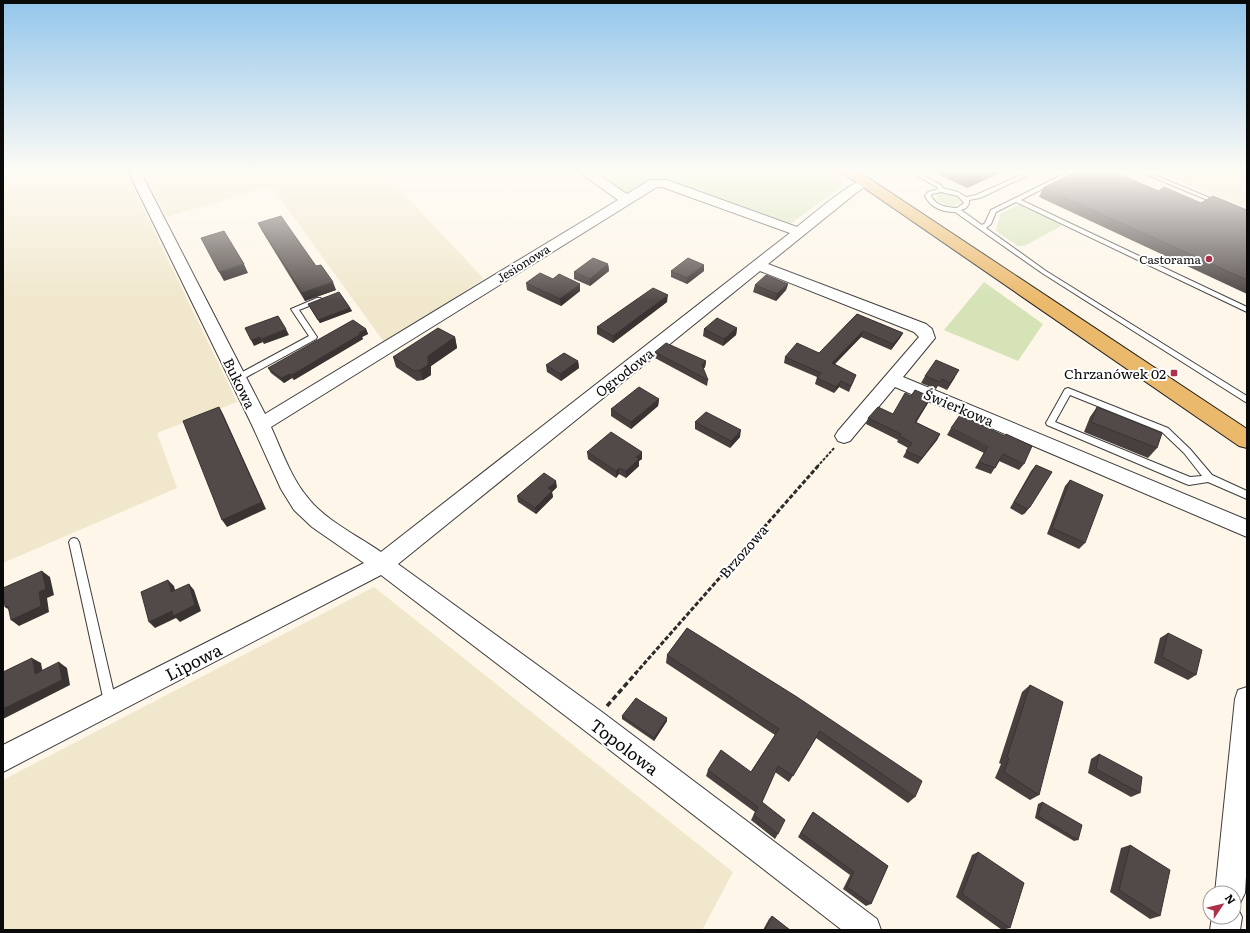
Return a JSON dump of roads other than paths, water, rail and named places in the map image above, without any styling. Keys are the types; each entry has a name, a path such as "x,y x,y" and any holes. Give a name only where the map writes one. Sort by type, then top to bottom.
{"main road":[{"path":"914,215 1247,440"}],"street":[{"name":"Bukowa","path":"156,215 238,378 288,484 301,504 319,521 382,564"},
{"name":"Jesionowa","path":"261,425 602,215"},
{"name":"Jesionowa","path":"751,215 800,232"},
{"name":"Ogrodowa","path":"382,564 822,215"},
{"path":"758,265 920,328 926,333 927,338 844,436"},
{"name":"Świerkowa","path":"892,379 1247,528"},
{"name":"Lipowa","path":"3,759 382,564"},
{"name":"Topolowa","path":"382,564 593,721 866,930"},
{"path":"1231,885 1247,699"}],"lane":[{"path":"963,215 1044,272 1247,400"},
{"path":"982,228 988,224 992,215"},
{"path":"1047,215 1247,310"},
{"path":"238,378 313,337 295,309 331,296"},
{"path":"1209,478 1189,481 1050,423 1068,391 1165,430 1187,450 1209,478 1247,495"},
{"path":"74,542 111,704"}],"place":[{"name":"Castorama","path":"1209,259"},
{"name":"Chrzanówek 02","path":"1174,373"}]}
